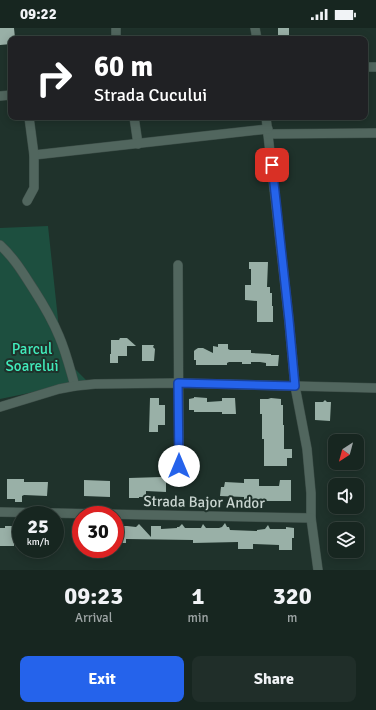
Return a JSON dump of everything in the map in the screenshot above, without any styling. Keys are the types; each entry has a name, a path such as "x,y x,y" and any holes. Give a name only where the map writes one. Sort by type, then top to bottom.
{"street":[{"path":"27,201 34,188 34,155 30,120"},
{"path":"134,120 138,144"},
{"path":"266,120 295,386 307,449 311,493 311,518 318,570"},
{"path":"34,155 268,131 376,133"},
{"path":"0,246 11,256 47,310 62,342 75,386"},
{"path":"178,265 179,466"},
{"path":"0,407 59,389 96,384 178,383 376,388"},
{"name":"Strada Bajor Andor","path":"0,512 311,518"}],"green space":[{"name":"Parcul Soarelui","path":"48,226 60,338 70,364 87,381 0,399 0,228"}],"building":[{"path":"0,28 14,28 15,36 8,36 8,44 0,45"},
{"path":"278,28 289,28 289,36 278,36"},
{"path":"249,262 268,262 267,287 270,287 270,293 272,293 273,322 257,322 257,301 245,300 245,285 251,285 251,269 249,269"},
{"path":"120,338 127,338 136,346 127,346 127,356 118,356 118,363 110,363 111,340 119,340"},
{"path":"218,344 228,344 228,349 230,350 251,350 251,353 279,355 278,366 266,366 266,363 260,362 251,362 251,364 229,362 227,365 196,365 196,360 194,360 195,350 198,348 203,348 213,353 213,346 218,347"},
{"path":"142,345 154,345 154,361 142,361"},
{"path":"194,397 207,398 207,402 222,401 222,398 235,398 236,414 222,414 222,412 194,412 194,410 189,410 189,399"},
{"path":"150,398 159,398 159,405 165,405 165,425 158,425 158,432 149,432"},
{"path":"260,399 281,399 281,405 283,405 284,449 292,449 292,458 287,458 287,466 264,466 264,439 262,439 262,414 260,414"},
{"path":"325,400 327,402 331,402 330,421 315,420 315,402 323,402"},
{"path":"162,477 166,480 166,492 146,491 146,497 129,498 129,478"},
{"path":"7,479 24,479 24,482 48,482 47,496 24,495 22,496 22,502 15,502 15,499 7,499"},
{"path":"244,479 259,479 259,486 279,486 280,480 291,480 291,501 266,501 266,499 244,500 244,497 220,496 221,487 224,487 225,482 244,483"},
{"path":"84,480 110,481 110,497 84,496"},
{"path":"225,523 230,530 257,531 265,529 268,525 270,529 286,529 286,527 294,528 292,550 279,550 279,545 253,544 253,549 238,549 238,542 193,543 193,540 126,539 126,543 124,543 124,526 136,527 139,524 151,537 151,526 161,526 161,529 177,528 182,524 185,528 201,528 203,524 206,528 222,527"},
{"path":"5,526 12,526 12,546 0,546 0,528 5,528"}],"route":[{"path":"179,466 178,383 295,386 272,165"}]}
